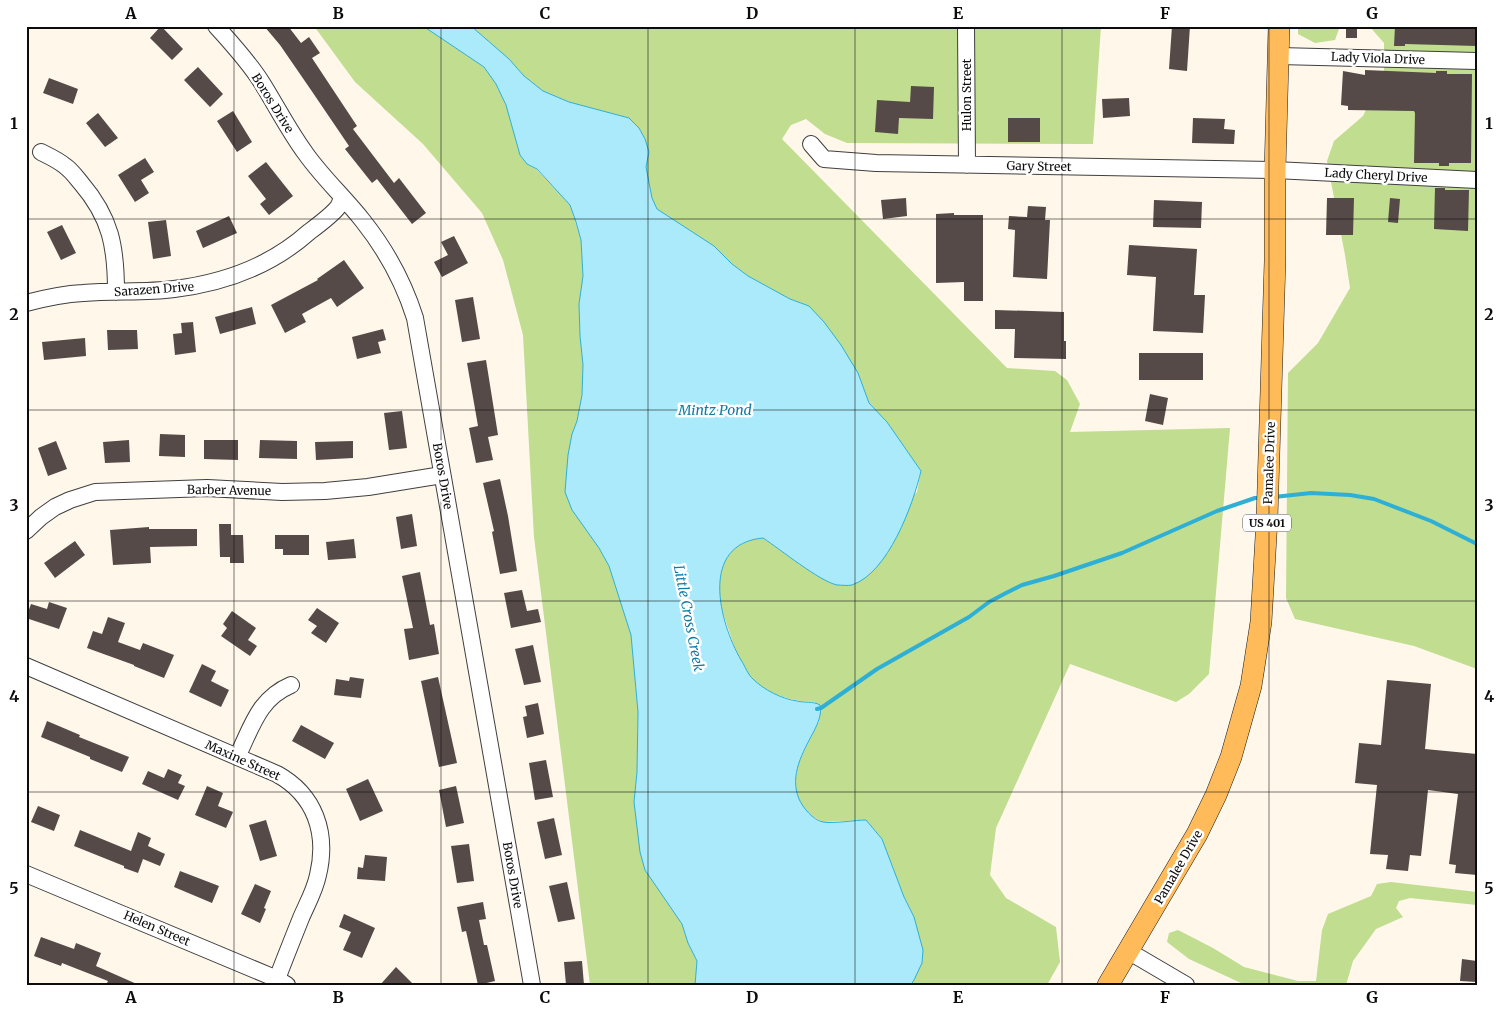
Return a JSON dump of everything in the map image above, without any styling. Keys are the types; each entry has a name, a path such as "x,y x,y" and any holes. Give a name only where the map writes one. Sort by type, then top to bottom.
{"main road":[{"name":"Pamalee Drive","path":"1108,985 1197,834 1216,795 1231,757 1252,686 1261,622 1267,528 1280,26"}],"street":[{"name":"Boros Drive","path":"216,26 235,47 261,82 306,155 363,220 383,248 400,278 410,302 415,318 532,985"},
{"name":"Hulon Street","path":"966,26 967,165"},
{"name":"Lady Viola Drive","path":"1279,56 1477,61"},
{"name":"Gary Street","path":"811,144 824,159 876,163 1275,170"},
{"path":"42,152 64,165 89,192 106,222 112,238 116,264 116,292"},
{"name":"Lady Cheryl Drive","path":"1275,170 1477,180"},
{"name":"Sarazen Drive","path":"26,302 82,293 172,290 231,277 255,268 278,256 299,241 338,207 342,196"},
{"name":"Barber Avenue","path":"26,531 55,507 95,492 207,488 282,492 325,491 368,487 442,475"},
{"name":"Maxine Street","path":"26,666 277,774 298,789 309,802 319,826 322,842 318,876 282,982"},
{"path":"237,757 263,705 275,693 291,685"},
{"name":"Helen Street","path":"26,874 282,982"},
{"path":"1128,951 1186,985"}],"green space":[{"path":"314,26 423,26 484,67 496,84 506,105 520,155 570,205 581,240 583,276 579,304 583,365 582,395 577,421 572,434 599,548 609,566 631,635 638,712 637,772 634,802 645,869 682,924 688,943 697,961 695,985 590,985 534,537 523,335 503,260 482,213 423,144 355,82"},
{"path":"471,26 1101,26 1093,144 847,143 825,134 806,119 791,125 782,139 1007,368 1055,371 1067,380 1080,404 1070,432 1230,428 1209,674 1189,694 1176,702 1070,664 996,828 990,875 1006,898 1056,927 1060,962 1047,985 911,985 914,980 914,917 904,897 882,839 866,820 823,822 812,816 801,806 796,793 798,763 819,721 815,702 782,696 766,690 752,679 736,649 722,608 719,593 721,570 732,552 740,545 750,540 763,538 819,577 917,492 921,471 887,422 869,403 858,373 809,306 790,299 748,276 732,264 714,246 657,209 652,198 646,167 649,152 645,139 639,128 629,118 569,102 543,91 524,76 509,59"},
{"path":"1298,26 1340,26 1335,40 1315,43 1298,34"},
{"path":"1346,26 1477,26 1477,669 1414,646 1295,619 1286,598 1288,373 1318,343 1350,288 1327,161 1334,141 1363,116 1384,73 1384,43 1370,27"},
{"path":"1391,882 1477,892 1477,905 1410,898 1399,901 1396,908 1403,917 1376,929 1353,961 1346,985 1253,985 1241,983 1189,959 1167,942 1169,933 1178,930 1244,967 1298,981 1316,981 1322,930 1328,914 1371,896 1377,884"}],"water":[{"name":"Mintz Pond","path":"423,26 471,26 509,59 524,76 543,91 569,102 629,118 639,128 649,152 646,167 652,198 657,209 714,246 732,264 748,276 790,299 809,306 841,345 858,373 869,403 887,422 921,471 912,501 897,536 888,553 865,578 852,585 837,585 829,582 820,578 763,538 743,543 729,554 722,569 720,587 721,606 726,626 733,644 751,677 762,687 779,696 820,705 818,722 796,772 796,790 803,806 819,821 832,823 866,820 882,839 904,897 914,917 923,950 922,963 911,985 695,985 697,961 688,943 682,924 645,870 640,852 634,802 637,772 638,712 631,635 609,566 599,548 572,510 565,492 568,455 582,395 583,365 579,304 583,276 581,240 576,222 570,205 537,169 527,164 520,155 506,105 496,84 484,67"}],"building":[{"path":"161,26 183,49 172,60 150,38"},
{"path":"264,26 288,26 301,43 309,37 320,53 312,58 357,126 353,129 394,183 399,178 426,213 412,224 377,179 372,183 345,149 349,146 280,45"},
{"path":"1172,26 1190,26 1187,71 1169,69"},
{"path":"1346,26 1357,26 1357,38 1346,38"},
{"path":"1395,26 1477,26 1477,46 1405,44 1405,46 1394,46"},
{"path":"198,67 223,94 210,107 184,80"},
{"path":"1365,70 1436,73 1436,71 1447,71 1447,74 1472,74 1471,163 1449,163 1449,166 1439,166 1439,163 1414,163 1414,111 1348,110 1348,106 1341,105 1343,71 1365,75"},
{"path":"49,78 78,89 73,104 43,93"},
{"path":"911,86 934,87 933,119 899,118 898,134 875,132 877,100 910,102"},
{"path":"1129,98 1130,116 1103,118 1102,99"},
{"path":"233,111 252,142 237,152 217,121"},
{"path":"98,113 118,138 105,147 86,123"},
{"path":"1008,118 1040,118 1040,142 1008,142"},
{"path":"1193,118 1225,119 1224,129 1235,130 1234,144 1192,143"},
{"path":"145,158 154,172 141,180 149,193 135,202 118,175"},
{"path":"266,162 293,196 269,215 260,204 266,199 248,176"},
{"path":"1435,188 1469,190 1468,231 1434,229"},
{"path":"906,198 907,216 883,219 881,200"},
{"path":"1327,198 1354,198 1353,235 1326,235"},
{"path":"1390,198 1400,199 1398,223 1388,222"},
{"path":"1154,200 1202,202 1201,228 1153,227"},
{"path":"1028,206 1046,207 1045,220 1050,220 1047,279 1013,277 1015,230 1008,229 1009,216 1027,217"},
{"path":"954,213 954,215 983,215 983,301 964,301 964,282 936,283 936,214"},
{"path":"229,216 237,233 203,248 196,231"},
{"path":"166,220 171,256 153,259 148,222"},
{"path":"62,225 76,253 61,260 47,232"},
{"path":"454,236 468,263 442,277 434,262 448,255 441,242"},
{"path":"1129,245 1197,249 1194,295 1205,295 1203,333 1153,331 1156,277 1127,275"},
{"path":"344,260 364,288 337,307 331,298 302,314 306,322 285,333 271,305 318,280"},
{"path":"473,297 480,339 462,342 455,300"},
{"path":"252,307 256,324 220,334 215,317"},
{"path":"995,310 1064,312 1066,359 1014,358 1015,329 995,329"},
{"path":"193,322 196,352 175,355 173,334 182,333 181,323"},
{"path":"383,329 386,340 378,342 381,353 357,359 352,337"},
{"path":"107,330 137,330 138,349 108,350"},
{"path":"85,338 86,356 44,360 42,342"},
{"path":"1139,353 1203,353 1203,380 1139,380"},
{"path":"486,360 498,435 488,437 493,460 476,463 469,428 478,426 467,363"},
{"path":"1150,394 1168,398 1163,425 1145,421"},
{"path":"402,411 407,448 389,450 384,413"},
{"path":"160,434 185,435 185,457 159,456"},
{"path":"129,440 130,462 105,463 103,442"},
{"path":"204,440 238,440 238,460 204,459"},
{"path":"260,440 297,441 297,459 259,458"},
{"path":"56,441 67,469 48,476 38,448"},
{"path":"353,441 353,458 316,460 315,442"},
{"path":"500,479 517,571 500,574 492,532 494,531 483,483"},
{"path":"412,514 417,546 401,549 396,517"},
{"path":"219,524 231,524 231,535 243,535 244,563 230,563 230,557 220,557"},
{"path":"149,527 149,529 197,529 197,546 150,547 151,563 113,565 110,530"},
{"path":"275,535 309,535 309,555 283,555 283,549 275,549"},
{"path":"354,539 356,558 328,560 326,542"},
{"path":"75,541 85,555 55,578 44,563"},
{"path":"420,572 430,625 434,624 439,654 409,660 404,629 413,628 402,576"},
{"path":"522,590 527,611 538,609 541,622 511,628 504,593"},
{"path":"49,602 67,608 59,629 26,618 31,604 47,609"},
{"path":"317,608 339,623 326,643 311,633 317,626 308,620"},
{"path":"232,611 256,628 248,640 257,646 250,656 221,636 227,628 223,624"},
{"path":"108,617 125,623 118,642 140,650 143,643 174,655 164,678 87,648 93,631 102,634"},
{"path":"533,645 541,682 524,685 515,649"},
{"path":"202,664 216,671 211,681 229,690 221,707 189,692"},
{"path":"350,677 364,679 361,698 334,695 336,679 349,681"},
{"path":"438,677 457,763 439,767 421,681"},
{"path":"1387,680 1431,684 1425,749 1477,754 1477,875 1455,873 1456,865 1449,864 1458,794 1428,790 1421,856 1410,855 1408,871 1386,869 1388,855 1370,854 1377,785 1355,783 1359,743 1381,745"},
{"path":"538,703 544,734 527,738 523,717 527,716 525,706"},
{"path":"47,721 80,735 79,737 129,757 122,772 41,737"},
{"path":"301,725 334,743 325,759 292,741"},
{"path":"546,760 553,797 535,800 529,763"},
{"path":"168,769 182,775 178,783 185,786 178,800 142,784 148,771 164,778"},
{"path":"368,779 383,811 360,821 346,789"},
{"path":"207,786 223,793 218,806 233,812 226,828 195,815"},
{"path":"456,786 464,823 446,827 439,790"},
{"path":"38,806 60,815 54,831 31,822"},
{"path":"554,818 562,855 545,859 537,822"},
{"path":"266,820 277,856 260,861 249,825"},
{"path":"80,830 131,851 138,832 151,838 148,846 165,854 160,866 143,859 138,873 74,846"},
{"path":"469,844 474,881 457,883 451,846"},
{"path":"365,855 387,857 385,881 357,879 358,867 363,868"},
{"path":"180,871 219,886 212,903 174,887"},
{"path":"567,882 575,919 558,922 549,886"},
{"path":"255,884 271,891 260,923 241,914"},
{"path":"483,902 486,919 479,920 484,945 487,945 495,981 478,985 466,931 462,932 457,907"},
{"path":"344,914 375,928 362,958 343,950 351,932 339,927"},
{"path":"41,937 74,949 76,943 101,953 96,966 139,985 106,985 108,981 62,963 61,966 34,956"},
{"path":"1462,959 1477,961 1477,982 1460,981"},
{"path":"582,961 584,985 566,985 564,962"},
{"path":"396,967 414,985 380,985"}],"waterway":[{"path":"1274,497 1311,493 1350,495 1374,499 1431,521 1477,544"},
{"path":"817,709 877,669 969,617 989,602 1022,585 1122,553 1217,511 1255,498 1262,498"}],"water label":[{"name":"Little Cross Creek","path":"689,618"}]}
